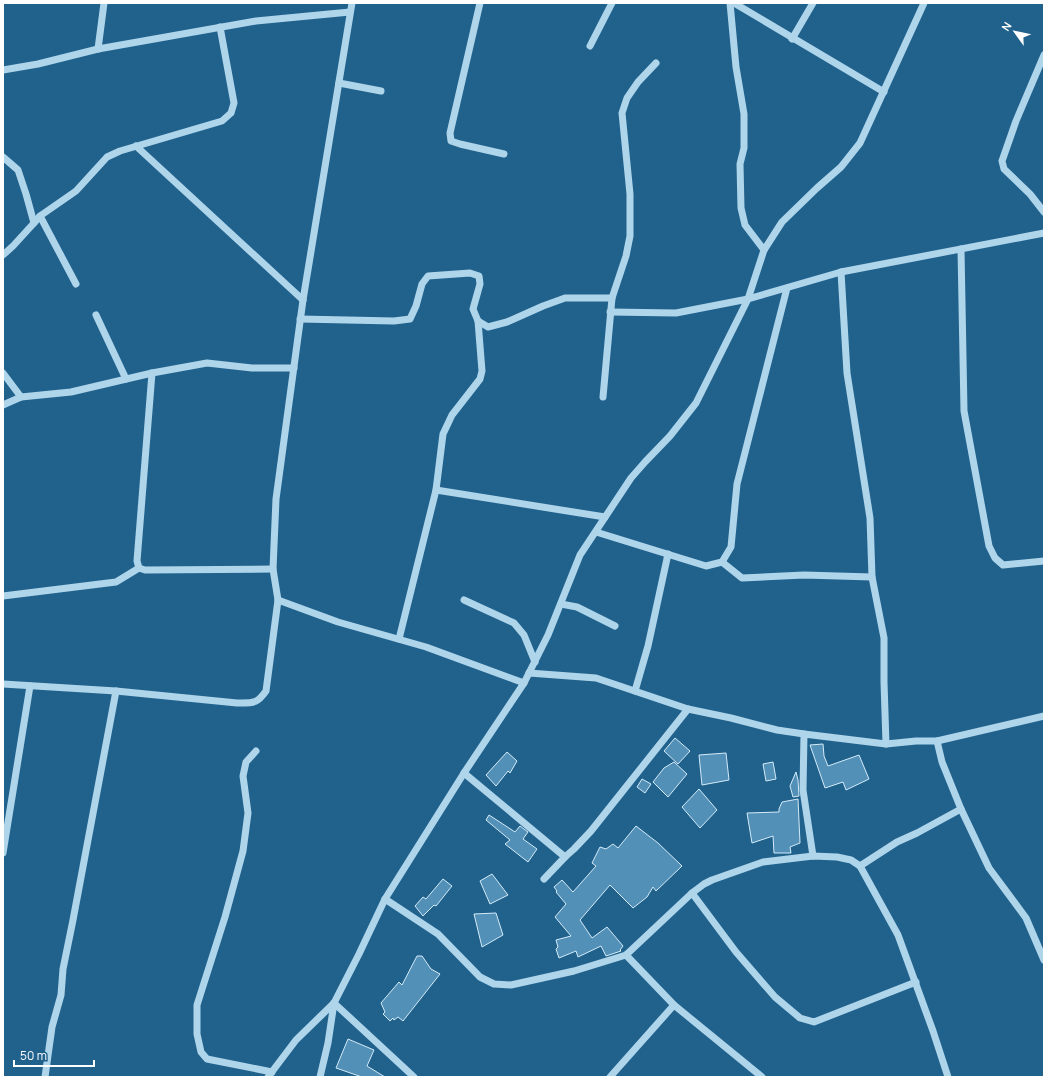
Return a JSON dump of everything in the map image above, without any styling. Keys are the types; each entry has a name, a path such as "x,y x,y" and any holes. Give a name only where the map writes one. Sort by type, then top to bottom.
{"street":[{"path":"98,49 104,3"},
{"path":"3,684 237,703 250,703 260,700 266,691 278,600 273,569 276,499 300,319 352,3"},
{"path":"480,3 450,133 452,141 504,154"},
{"path":"590,46 612,3"},
{"path":"730,3 736,67 744,114 744,148 740,164 741,208 745,225 764,250"},
{"path":"734,3 792,39 884,92"},
{"path":"792,39 812,3"},
{"path":"320,1077 328,1043 334,1003 385,899 464,772 524,683 548,635 580,555 631,478 644,462 670,436 696,403 748,299 764,250 782,222 816,188 841,167 860,143 924,3"},
{"path":"3,70 38,64 98,49 220,27 256,21 350,12"},
{"path":"3,255 40,216 76,191 107,157 120,151 222,121 231,114 234,103 220,27"},
{"path":"1044,54 1016,122 1002,161 1004,169 1030,194 1044,212"},
{"path":"603,397 612,298 626,256 630,236 630,194 622,112 627,98 638,82 656,63"},
{"path":"339,83 381,91"},
{"path":"136,146 303,300"},
{"path":"3,157 18,170 34,223"},
{"path":"40,216 76,284"},
{"path":"610,312 676,313 748,299 841,272 1044,233"},
{"path":"960,249 964,411 989,546 995,558 1003,565 1044,561"},
{"path":"841,272 847,373 870,518 872,578 884,638 886,744"},
{"path":"300,319 394,321 410,319 416,306 422,284 428,276 470,273 479,276 480,284 473,309 478,321 482,371 480,379 452,415 447,424 444,434 436,490 399,639"},
{"path":"596,532 706,566 722,562 732,547 737,484 788,288"},
{"path":"478,321 488,326 507,322 564,298 612,298"},
{"path":"96,315 126,379"},
{"path":"3,405 21,397 70,392 152,373 207,364 252,368 294,368"},
{"path":"3,373 21,397"},
{"path":"139,568 137,561 152,373"},
{"path":"436,490 605,518"},
{"path":"635,692 648,646 668,554"},
{"path":"722,562 742,578 804,575 872,578"},
{"path":"3,596 116,582 139,568 145,570 273,569"},
{"path":"278,600 338,622 426,647 524,683"},
{"path":"464,600 514,623 524,635 535,662"},
{"path":"561,604 577,608 615,626"},
{"path":"529,673 596,678 688,709 777,730 886,744 916,741 937,742 1044,716"},
{"path":"3,853 30,686"},
{"path":"45,1077 52,1027 61,995 68,938 73,920 116,692"},
{"path":"544,880 564,856 574,849 590,831 688,709"},
{"path":"804,734 803,790 813,856"},
{"path":"937,742 942,762 961,809 989,868 1026,918 1044,960"},
{"path":"256,751 246,762 243,776 248,812 243,851 225,917 197,1005 197,1034 201,1052 207,1059 270,1074 296,1040 334,1003"},
{"path":"464,772 564,856"},
{"path":"860,866 897,842 961,809"},
{"path":"385,899 438,934 480,977 494,984 511,985 574,971 626,955 692,893 712,880 763,862 813,856 837,856 851,860 860,866 898,935 916,982 948,1077"},
{"path":"692,893 736,952 755,974 775,997 800,1018 814,1022 916,982"},
{"path":"626,955 674,1005 762,1077"},
{"path":"334,1003 414,1077"},
{"path":"610,1077 674,1005"}],"building":[{"path":"675,738 690,751 678,764 664,751"},
{"path":"823,744 824,756 828,766 859,755 869,779 846,790 843,782 825,788 810,745"},
{"path":"507,752 517,761 510,773 508,771 496,786 486,775"},
{"path":"726,753 729,780 702,785 699,755"},
{"path":"674,762 687,774 668,797 653,782 664,768"},
{"path":"773,762 776,779 766,781 763,764"},
{"path":"796,772 799,796 793,797 790,786"},
{"path":"642,779 651,784 645,793 637,787"},
{"path":"699,789 717,810 700,828 682,807"},
{"path":"798,799 800,843 790,847 791,853 774,853 773,836 752,843 747,813 779,812 782,802"},
{"path":"489,815 515,832 520,826 528,832 523,839 537,849 528,862 505,844 510,840 486,820"},
{"path":"636,826 658,843 682,866 656,891 653,887 647,897 633,908 610,885 580,920 592,938 607,927 623,946 620,950 621,951 606,956 601,946 578,957 576,951 559,958 556,949 558,947 556,940 571,936 555,917 566,904 556,892 557,891 554,887 562,880 573,892 596,866 592,863 600,847 606,849 613,844 618,848"},
{"path":"492,874 508,895 490,904 480,881"},
{"path":"443,879 452,886 436,906 434,905 423,916 415,906 423,897 426,899"},
{"path":"496,913 503,935 482,947 474,914"},
{"path":"417,956 422,956 431,969 440,974 403,1021 398,1017 394,1020 393,1018 390,1021 383,1014 385,1012 381,1003 399,982 402,985"},
{"path":"348,1039 374,1050 367,1066 385,1077 362,1077 336,1068"}]}
